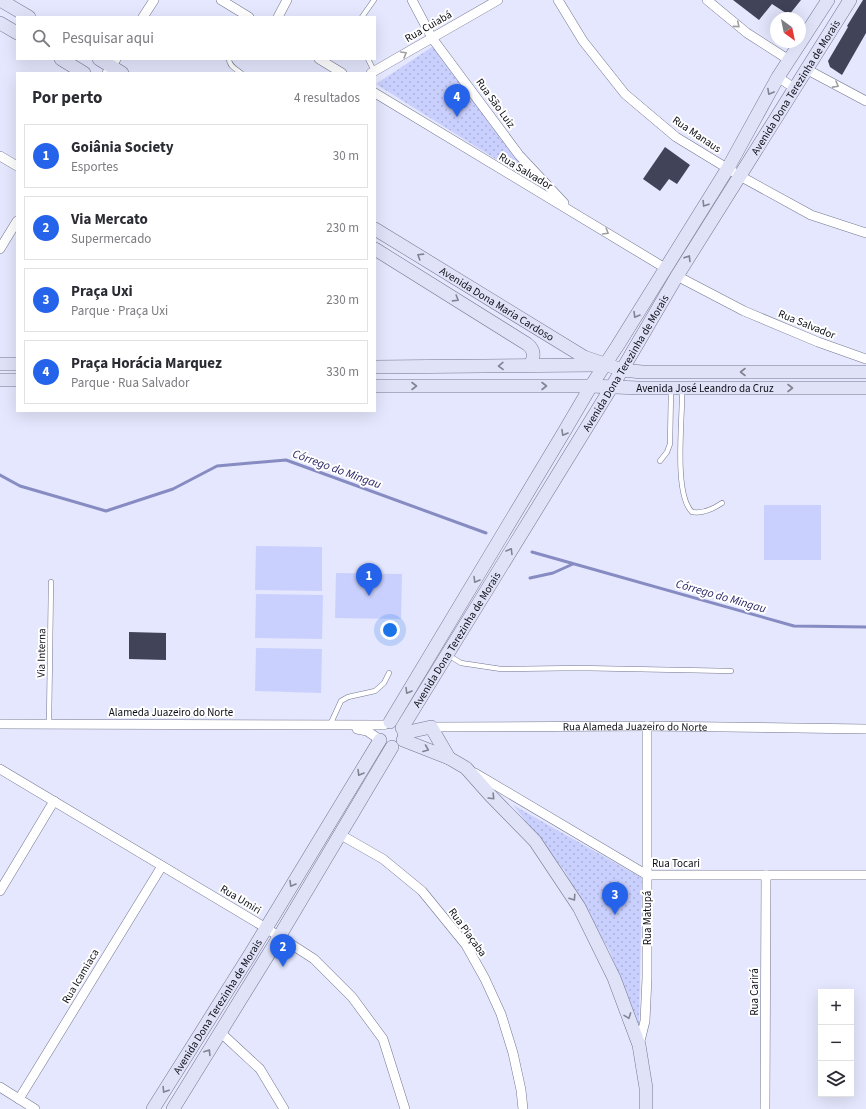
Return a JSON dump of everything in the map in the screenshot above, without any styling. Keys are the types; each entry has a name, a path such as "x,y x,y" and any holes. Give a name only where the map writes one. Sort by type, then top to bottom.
{"main road":[{"path":"0,0 27,16"},
{"name":"Avenida Dona Terezinha de Morais","path":"178,1106 220,1032 341,835 396,732 591,386 728,168 778,77 828,0"},
{"name":"Avenida Dona Terezinha de Morais","path":"396,732 446,655 612,387 677,276 850,0"},
{"path":"0,23 16,32"},
{"path":"63,60 82,72"},
{"path":"101,60 114,68"},
{"name":"Avenida Dona Maria Cardoso","path":"376,230 584,357 622,370"},
{"name":"Avenida Dona Maria Cardoso","path":"376,250 527,344 534,351 531,365"},
{"path":"0,364 16,364"},
{"path":"376,367 605,365"},
{"name":"Avenida José Leandro da Cruz","path":"622,370 642,372 866,372"},
{"path":"0,380 16,380"},
{"name":"Avenida José Leandro da Cruz","path":"376,386 866,388"},
{"path":"431,727 449,758"},
{"name":"Rua Alameda Juazeiro do Norte","path":"396,732 431,727"},
{"path":"380,739 384,745 396,732 466,768 535,841 579,907 614,978 639,1045"},
{"name":"Avenida Dona Terezinha de Morais","path":"153,1109 266,928 380,739"},
{"name":"Rua Matupá","path":"639,1045 646,1088 646,1109"}],"street":[{"path":"144,16 154,0"},
{"path":"221,0 248,16"},
{"path":"279,16 287,0"},
{"name":"Rua São Luiz","path":"412,0 432,38 519,155 572,212"},
{"name":"Rua Cuiabá","path":"372,72 498,0"},
{"name":"Rua Manaus","path":"558,0 582,41 625,94 676,137 740,176 811,215 866,233"},
{"path":"707,0 747,33 789,60"},
{"path":"321,60 340,72"},
{"path":"806,69 866,101"},
{"path":"778,77 794,88"},
{"name":"Rua Salvador","path":"376,94 665,268"},
{"path":"0,156 16,165"},
{"path":"0,249 16,223"},
{"name":"Rua Salvador","path":"677,276 744,311 818,342 866,359"},
{"name":"Alameda Juazeiro do Norte","path":"0,724 330,725 396,732"},
{"name":"Alameda Juazeiro do Norte","path":"342,726 367,731 380,739"},
{"name":"Rua Alameda Juazeiro do Norte","path":"431,727 647,726 866,729"},
{"name":"Rua Matupá","path":"639,1045 645,1021 646,1006 647,726"},
{"name":"Rua Tocari","path":"466,768 647,875 866,875"},
{"name":"Rua Umiri","path":"0,769 280,936 314,959 352,997 383,1039 405,1109"},
{"path":"0,891 54,801"},
{"name":"Rua Piaçaba","path":"341,835 383,859 422,891 466,945 485,978 501,1014 513,1053 521,1090 523,1109"},
{"name":"Rua Icamiaca","path":"19,1099 162,866"},
{"name":"Rua Carirá","path":"765,1109 766,875"},
{"path":"220,1032 260,1069 284,1109"},
{"path":"0,1087 35,1109"}],"lane":[{"path":"363,16 374,0"},
{"path":"229,60 231,66 240,72"},
{"path":"368,60 372,72"},
{"path":"660,461 670,444 677,388"},
{"path":"677,388 681,478 686,503 692,512 699,513 715,508 722,503"},
{"name":"Via Interna","path":"49,723 51,582"},
{"path":"446,655 461,663 501,669 579,668 731,671"},
{"path":"330,725 341,701 348,697 375,691 384,683 389,673"}],"shaded area":[{"path":"435,45 553,195 376,84"},
{"path":"764,505 821,505 821,560 764,560"},
{"path":"256,546 322,547 322,591 255,590"},
{"path":"336,573 402,574 401,619 335,618"},
{"path":"256,594 323,595 322,639 255,638"},
{"path":"256,648 322,649 321,693 255,691"},
{"path":"513,805 642,878 639,1029 610,952 564,870"}],"building":[{"path":"733,0 801,0 791,12 784,12 772,4 759,20"},
{"path":"863,0 866,0 866,33 842,75 830,67 828,61"},
{"path":"665,147 690,165 677,184 669,179 660,191 643,179"},
{"path":"129,632 166,633 166,660 129,659"}],"waterway":[{"name":"Córrego do Mingau","path":"0,475 20,486 106,511 173,489 217,466 286,460 486,533"},
{"name":"Córrego do Mingau","path":"532,552 794,626 866,627"},
{"name":"Córrego do Mingau","path":"530,578 553,573 573,564"}],"place":[{"name":"Praça Horácia Marquez","path":"457,117"},
{"name":"Goiânia Society","path":"369,596"},
{"name":"Praça Uxi","path":"615,915"},
{"name":"Via Mercato","path":"283,967"}]}
